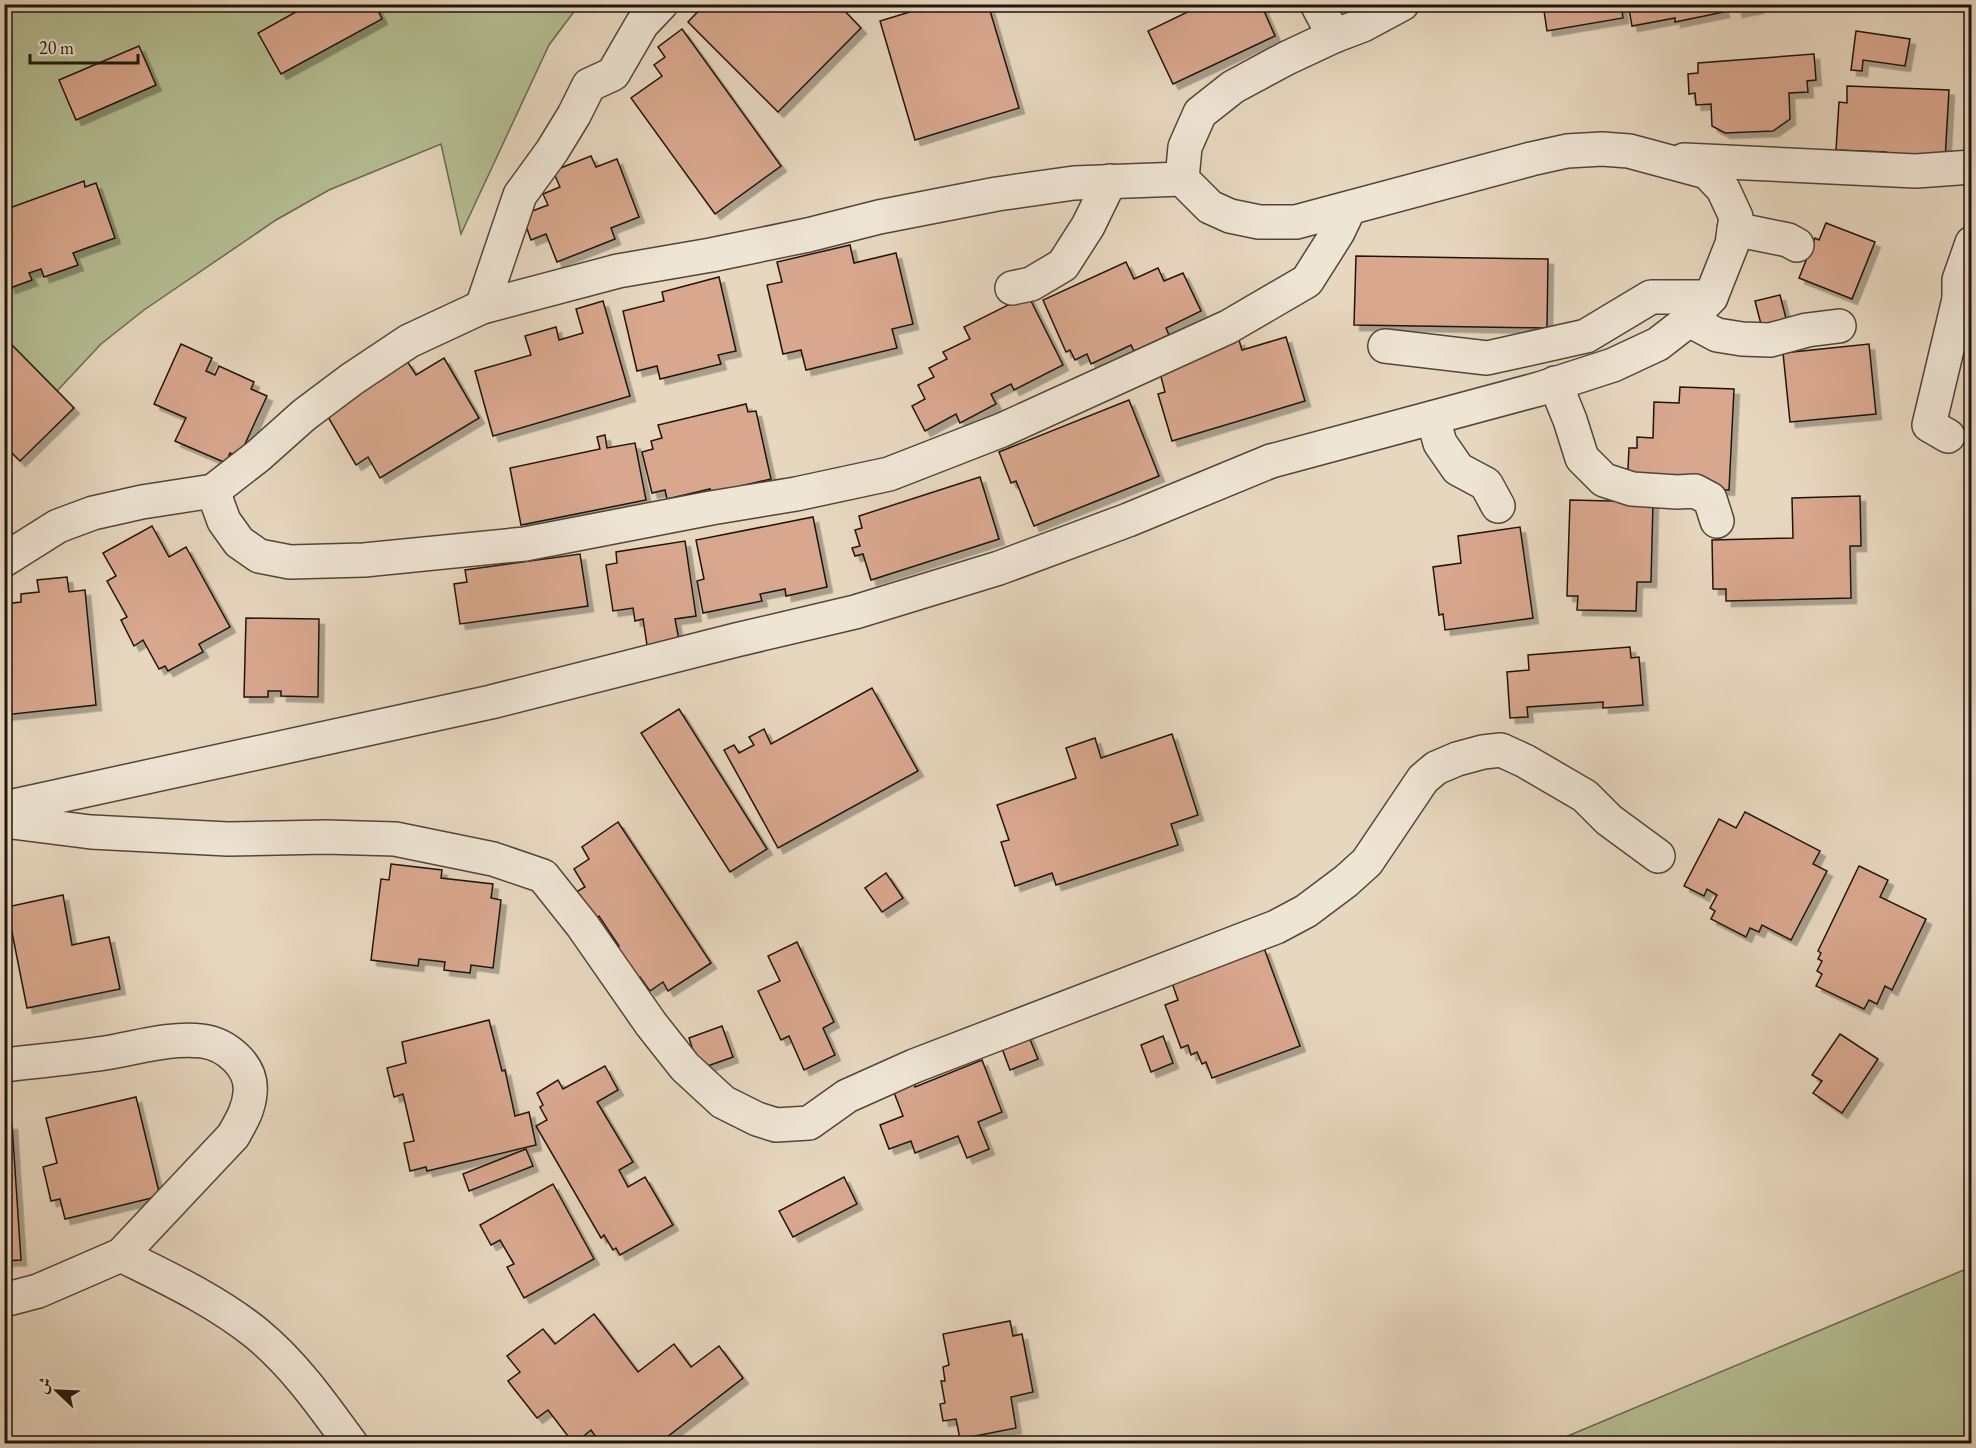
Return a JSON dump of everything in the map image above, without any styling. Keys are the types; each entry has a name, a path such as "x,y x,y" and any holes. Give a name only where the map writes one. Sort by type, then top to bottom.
{"street":[{"path":"482,307 520,195 552,151 589,85 613,74 642,24 661,4"},
{"path":"1317,4 1352,22"},
{"path":"1182,178 1185,147 1200,113 1233,87 1352,22 1402,4"},
{"path":"4,560 58,526 93,513 142,502 213,491 258,456 304,415 362,372 409,341 482,307 618,272 808,235 879,217 997,194 1074,183 1182,178 1210,207 1230,216 1259,222 1296,222 1567,151 1602,149 1629,151 1707,172 1723,189 1736,217 1732,244 1711,297 1689,320 1658,344 1613,365 1433,418 1271,461 1128,520 999,568 855,612 491,702 4,808"},
{"path":"1652,158 1916,171 1971,167"},
{"path":"1012,288 1032,284 1063,265 1088,226 1110,181"},
{"path":"213,491 224,521 239,542 259,556 290,562 363,560 525,543 796,494 889,474 1002,430 1228,327 1307,281 1338,232 1349,209"},
{"path":"1734,229 1788,240 1797,245"},
{"path":"1948,436 1929,425 1965,300 1959,280 1971,243"},
{"path":"1385,346 1488,358 1586,336 1651,297 1711,297"},
{"path":"1689,320 1717,335 1770,340 1807,330 1839,326"},
{"path":"1555,383 1582,458 1604,480 1632,489 1695,491 1710,499 1717,520"},
{"path":"1433,418 1440,443 1458,469 1486,484 1498,506"},
{"path":"4,821 91,832 228,839 326,837 394,839 493,859 543,876 582,925 651,1024 685,1067 723,1102 757,1119 776,1125 809,1123 847,1096 914,1066 1276,927 1306,911 1346,881 1366,862 1423,779 1436,768 1457,759 1501,750 1525,761 1585,796 1609,820 1659,856"},
{"path":"4,1065 169,1042 202,1041 223,1048 238,1059 247,1074 251,1092 245,1115 233,1136 121,1255 38,1291 4,1300"},
{"path":"121,1255 190,1289 256,1333 299,1375 351,1443"}],"green space":[{"path":"5,5 579,5 549,45 461,234 441,144 329,190 276,220 144,310 101,344 58,390 5,427"},
{"path":"1971,1267 1971,1443 1551,1443"}],"building":[{"path":"310,4 375,4 382,19 281,74 258,33"},
{"path":"705,4 838,4 861,28 778,112 688,22"},
{"path":"936,4 988,4 1019,108 915,140 880,21"},
{"path":"1204,4 1261,4 1275,36 1173,84 1148,31"},
{"path":"1543,4 1621,4 1623,18 1547,31"},
{"path":"1628,4 1722,4 1724,12 1675,22 1675,18 1632,26"},
{"path":"1735,4 1757,4 1758,8 1737,12"},
{"path":"682,29 781,166 715,214 631,98 662,76 654,65 665,57 658,47"},
{"path":"1856,31 1910,39 1905,66 1863,60 1862,71 1851,70"},
{"path":"139,46 156,85 76,120 59,80"},
{"path":"1814,54 1816,80 1807,81 1808,92 1789,93 1790,119 1773,131 1725,133 1712,126 1711,104 1696,105 1695,93 1689,94 1688,74 1698,73 1698,63"},
{"path":"1847,86 1949,90 1945,160 1885,158 1886,152 1836,150 1839,102 1847,103"},
{"path":"591,156 596,167 617,159 639,217 611,228 615,239 557,262 546,234 531,240 522,215 548,205 543,194 560,187 553,171"},
{"path":"84,181 85,187 96,183 115,238 73,253 78,265 44,277 41,269 29,273 32,280 10,288 4,275 4,210"},
{"path":"1826,223 1875,242 1852,299 1799,278 1815,238 1819,240"},
{"path":"850,245 854,263 896,253 913,324 892,329 897,348 806,370 801,350 783,354 767,285 782,282 777,262"},
{"path":"1356,256 1548,259 1547,328 1354,325"},
{"path":"1126,262 1134,279 1158,268 1164,281 1183,273 1201,311 1166,328 1169,335 1134,351 1131,345 1091,364 1087,354 1075,360 1070,350 1066,352 1043,300"},
{"path":"719,277 736,351 718,355 721,364 660,379 657,366 637,371 623,311 664,301 662,292"},
{"path":"1028,295 1063,365 1014,390 1011,384 991,394 996,404 960,423 956,414 925,431 912,406 925,399 918,385 934,377 929,368 947,359 943,352 970,339 964,327"},
{"path":"1780,295 1788,326 1763,332 1755,301"},
{"path":"603,301 630,396 493,436 475,371 531,355 525,336 556,327 559,340 583,333 576,309"},
{"path":"1286,337 1305,401 1172,441 1158,394 1165,392 1158,365 1239,340 1242,350"},
{"path":"11,344 74,408 20,461 4,445 4,350"},
{"path":"181,344 212,358 206,371 215,375 219,366 254,382 251,389 267,396 239,457 230,453 226,463 175,441 186,418 154,404"},
{"path":"1869,344 1876,414 1790,422 1783,353"},
{"path":"444,358 479,418 380,478 368,457 356,465 324,410 407,361 416,375"},
{"path":"1680,387 1734,389 1729,490 1654,486 1616,469 1628,469 1629,448 1637,448 1637,437 1653,438 1654,402 1679,403"},
{"path":"1129,400 1159,476 1034,526 1016,481 1011,483 999,452"},
{"path":"746,404 748,412 756,411 771,479 711,493 710,489 667,499 665,490 652,493 642,452 653,449 651,441 662,438 658,425"},
{"path":"605,435 607,448 635,443 646,500 521,525 510,468 600,449 597,437"},
{"path":"980,477 999,539 871,580 863,554 855,556 852,548 860,546 855,530 862,528 859,516"},
{"path":"1860,496 1861,546 1850,546 1851,598 1726,601 1726,589 1713,589 1712,540 1793,538 1792,498"},
{"path":"1570,500 1653,502 1651,582 1637,582 1636,611 1577,610 1578,596 1567,596"},
{"path":"813,517 827,587 786,596 785,589 760,594 762,601 703,613 697,581 704,579 696,540"},
{"path":"152,526 169,557 186,547 230,627 199,644 203,652 168,671 165,666 159,669 143,640 134,646 121,620 127,617 107,581 116,576 103,553"},
{"path":"1520,527 1533,618 1445,630 1443,614 1439,615 1433,567 1461,563 1458,536"},
{"path":"685,541 696,616 675,619 679,640 647,645 643,619 635,621 633,608 613,611 606,565 617,563 616,552"},
{"path":"580,554 588,606 460,624 454,584 467,582 465,570"},
{"path":"67,577 69,592 85,590 96,705 4,715 4,643 8,642 4,604 21,602 21,594 39,592 37,580"},
{"path":"246,618 319,619 318,697 281,696 281,691 268,691 268,697 244,697"},
{"path":"1968,633 1972,633 1972,694 1970,694"},
{"path":"1630,647 1631,658 1639,657 1643,705 1603,708 1603,702 1527,707 1528,717 1510,718 1507,672 1529,670 1528,655"},
{"path":"872,688 918,771 778,848 724,750 734,745 739,753 754,745 749,737 764,729 771,744"},
{"path":"679,709 767,849 730,872 641,733"},
{"path":"1172,734 1198,815 1171,824 1178,845 1056,885 1052,873 1015,886 1001,842 1009,840 997,805 1076,778 1066,748 1095,738 1101,758"},
{"path":"1745,812 1820,851 1813,864 1827,871 1791,940 1762,925 1759,932 1750,928 1746,937 1711,919 1715,911 1710,908 1717,895 1707,889 1704,896 1684,886 1719,819 1736,828"},
{"path":"618,822 711,963 668,991 663,982 650,991 640,977 634,981 613,949 619,946 599,916 594,920 576,892 585,887 574,869 589,859 582,847"},
{"path":"391,864 442,870 441,878 493,884 491,898 501,900 493,968 471,965 470,973 444,970 445,962 419,959 418,966 371,960 381,879 389,880"},
{"path":"1859,866 1888,880 1880,897 1926,919 1892,990 1885,986 1877,1004 1869,1000 1864,1009 1816,986 1822,974 1817,971 1822,961 1818,959 1821,953 1818,951"},
{"path":"886,873 903,898 882,912 865,888"},
{"path":"63,895 72,945 109,937 120,989 27,1008 7,907"},
{"path":"797,942 834,1022 823,1028 835,1055 804,1070 789,1036 781,1040 758,991 780,981 768,956"},
{"path":"1264,948 1300,1046 1212,1078 1206,1062 1202,1064 1197,1052 1191,1055 1188,1045 1181,1048 1165,1005 1178,1000 1172,983"},
{"path":"489,1020 502,1071 505,1070 515,1116 529,1112 536,1145 427,1171 426,1167 410,1171 404,1143 414,1141 403,1094 394,1097 387,1068 406,1063 402,1042"},
{"path":"722,1026 733,1057 699,1069 689,1038"},
{"path":"1027,1032 1038,1059 1010,1070 1000,1043"},
{"path":"1840,1034 1878,1059 1842,1113 1813,1093 1822,1081 1812,1075"},
{"path":"1163,1036 1173,1063 1151,1072 1141,1045"},
{"path":"982,1060 1002,1112 978,1122 989,1149 967,1158 958,1136 915,1153 911,1141 889,1149 880,1125 903,1116 893,1090 913,1081 915,1087"},
{"path":"605,1066 618,1090 597,1102 633,1162 619,1170 628,1187 645,1177 673,1225 620,1255 616,1248 613,1250 604,1235 601,1238 536,1126 547,1120 540,1107 543,1105 537,1093 558,1080 563,1089"},
{"path":"136,1097 160,1196 65,1219 60,1199 51,1201 43,1167 57,1163 46,1118"},
{"path":"12,1124 21,1260 4,1261 4,1125"},
{"path":"526,1149 533,1166 469,1191 463,1174"},
{"path":"844,1177 857,1204 793,1237 779,1211"},
{"path":"553,1184 594,1259 524,1298 507,1267 514,1264 500,1240 491,1245 480,1225"},
{"path":"594,1314 638,1372 674,1344 691,1367 719,1346 743,1378 658,1444 601,1444 591,1430 574,1444 548,1410 537,1418 511,1385 508,1381 520,1372 507,1356 543,1329 555,1344"},
{"path":"1010,1321 1013,1336 1022,1334 1033,1392 1011,1397 1016,1428 960,1439 956,1419 943,1421 940,1404 945,1403 941,1381 945,1381 943,1367 949,1365 943,1334"}]}
